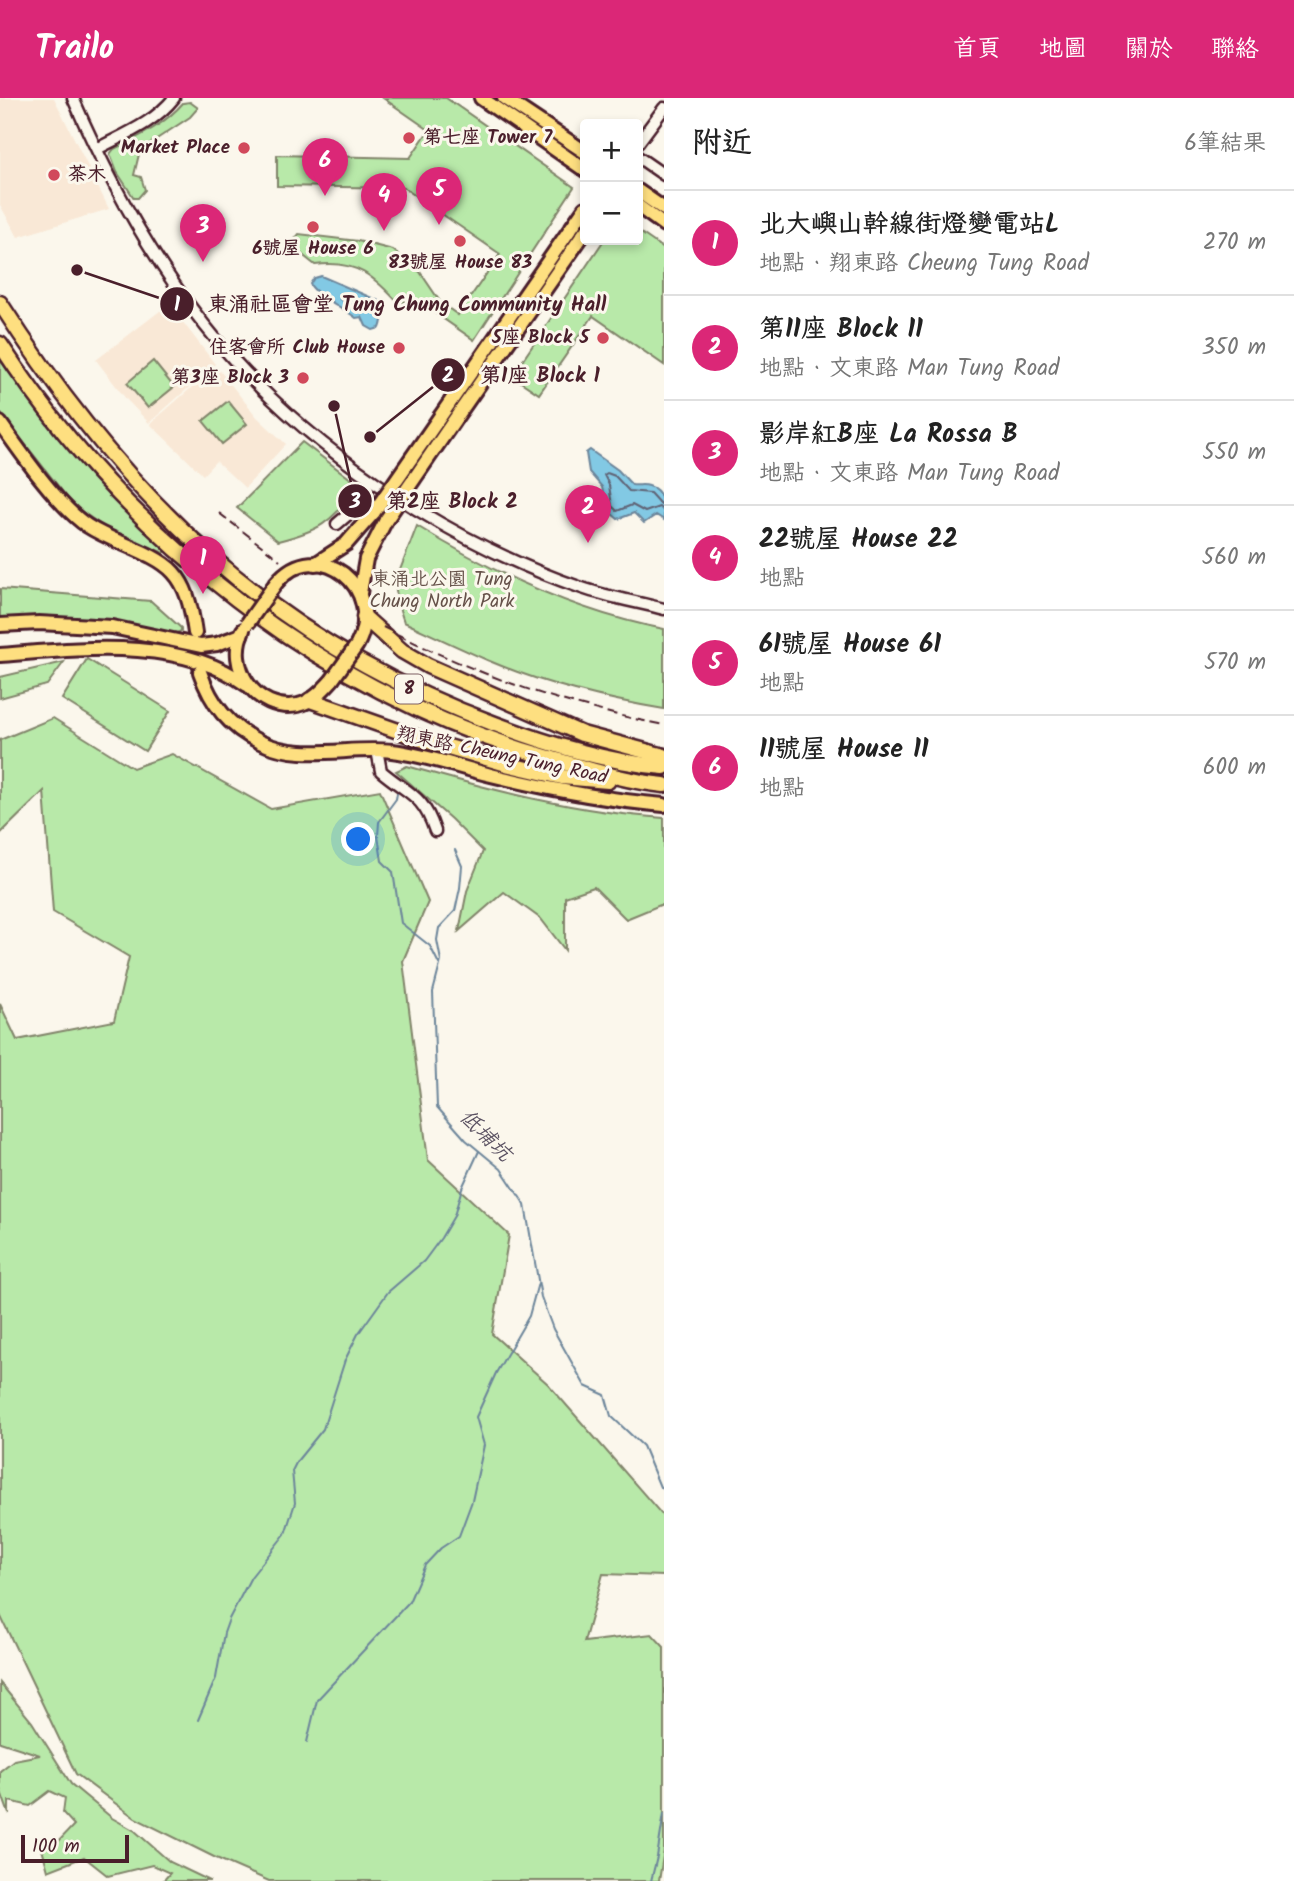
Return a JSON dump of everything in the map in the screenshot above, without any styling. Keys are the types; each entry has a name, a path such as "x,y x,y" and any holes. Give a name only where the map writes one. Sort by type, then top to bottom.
{"highway":[{"name":"8","path":"0,303 64,398 132,480 201,548 290,620 368,668 448,706 577,750 664,767"},
{"name":"8","path":"0,344 48,412 121,496 236,598 298,643 371,687 441,720 528,751 656,784"},
{"path":"364,617 402,651 428,666 582,734 664,755"},
{"path":"310,700 421,739 549,775 656,784"}],"main road":[{"path":"481,98 580,167"},
{"path":"504,98 580,149"},
{"path":"643,194 664,209"},
{"path":"643,210 664,225"},
{"path":"0,655 107,649 147,652 205,662 226,671 277,704 296,705 310,700 332,680 362,632 364,617 360,593 366,559 386,520 456,405 580,216"},
{"path":"316,564 346,544 374,512 580,239"},
{"path":"0,423 53,491 84,523 97,532 151,554 173,570 187,591 195,633"},
{"path":"247,685 240,672 237,657 244,630 284,574 295,568 316,564 331,566 342,571 360,593"},
{"path":"0,625 39,623 113,627 201,646 217,644 244,630"},
{"name":"翔東路 Cheung Tung Road","path":"200,672 213,702 223,716 237,729 275,748 308,752 377,750 426,757 489,775 576,794 664,805"}],"street":[{"path":"73,98 129,212 166,271 232,356 290,416 422,514 466,537 583,589 664,609"},
{"path":"97,149 148,123 174,98"},
{"path":"643,137 664,108"},
{"path":"643,160 664,175"},
{"path":"337,524 351,512 368,489"},
{"path":"377,750 381,771 418,798 427,809 435,831"}],"shaded area":[{"path":"0,98 54,98 109,209 18,237 0,205"},
{"path":"169,304 215,364 149,423 126,399 96,360"},
{"path":"216,366 257,417 286,444 245,488 216,461 203,475 150,424"}],"green space":[{"path":"383,98 446,98 574,187 474,340 409,295 401,306 364,272 342,265 315,265 290,245 299,234 358,241 393,250 420,272 441,303 458,315 500,254 404,188 277,186 277,155 410,158 429,130"},
{"path":"190,102 198,108 190,117 140,150 134,175 141,177 145,190 138,198 134,198 117,172 110,154 114,149 160,124 183,103"},
{"path":"643,234 664,249 664,365 593,316 539,394 512,376 601,245 643,245"},
{"path":"0,360 79,459 167,550 164,553 110,531 74,506 0,412"},
{"path":"153,361 174,387 148,408 127,383"},
{"path":"228,401 247,424 222,444 203,421"},
{"path":"302,442 360,486 325,523 306,533 278,541 237,508"},
{"name":"東涌北公園 Tung Chung North Park","path":"417,526 475,560 536,589 631,622 664,629 664,709 619,701 530,676 487,660 404,622 395,583"},
{"path":"0,589 151,601 181,628 181,631 177,633 76,618 0,620"},
{"path":"87,659 170,711 145,751 62,699"},
{"path":"64,662 47,685 0,698 0,677"},
{"path":"53,718 133,768 172,754 271,809 380,790 428,902 403,961 428,1160 509,1235 492,1334 548,1384 664,1517 664,1576 603,1574 584,1642 652,1634 664,1647 664,1850 659,1881 269,1881 135,1818 76,1774 0,1615 0,1004 17,1040 114,1021 129,957 53,912 44,791 0,834 0,740"},
{"path":"407,766 534,799 599,811 664,818 664,906 660,905 626,919 594,887 565,897 565,950 541,919 504,892 459,931 467,891 483,851 396,771"},
{"path":"0,1683 32,1722 71,1784 112,1818 135,1831 170,1862 210,1881 163,1881 170,1873 152,1865 108,1876 84,1857 48,1871 42,1849 58,1842 74,1825 63,1813 65,1798 50,1791 30,1806 9,1801 9,1814 0,1789 0,1771 14,1760 40,1755 0,1742"}],"water":[{"path":"321,276 379,301 376,309 382,318 380,328 373,330 366,326 362,317 356,318 318,293 310,284 314,278"},
{"path":"590,450 618,470 632,485 647,485 658,491 664,520 656,515 644,523 634,513 618,519 606,509 602,487 589,472 586,453"}],"waterway":[{"path":"397,793 396,799 379,822 382,861 393,872 401,923 430,946 439,964"},
{"name":"低埔坑","path":"455,850 462,866 460,888 455,911 439,928 437,940 441,961 433,992 437,1107 466,1140 501,1169 525,1205 541,1297 553,1329 585,1386 605,1395 611,1416 643,1446 660,1487 664,1488"},
{"path":"198,1720 216,1678 229,1619 251,1577 285,1534 295,1503 292,1471 323,1429 345,1360 358,1334 388,1292 424,1261 441,1238 454,1216 462,1188 479,1151"},
{"path":"307,1742 317,1700 409,1602 425,1565 441,1548 459,1536 472,1501 484,1445 476,1417 496,1373 529,1316 538,1283"},
{"path":"651,1881 664,1813"}],"railway":[{"path":"219,513 280,560"},
{"path":"383,627 452,660 520,686 590,708 664,725"}],"place":[{"name":"第七座 Tower 7","path":"409,138"},
{"name":"Market Place","path":"244,148"},
{"name":"茶木","path":"54,175"},
{"name":"11號屋 House 11","path":"325,196"},
{"name":"61號屋 House 61","path":"439,225"},
{"name":"6號屋 House 6","path":"313,227"},
{"name":"22號屋 House 22","path":"384,231"},
{"name":"83號屋 House 83","path":"460,241"},
{"name":"影岸紅B座 La Rossa B","path":"203,262"},
{"name":"東涌社區會堂 Tung Chung Community Hall","path":"77,270"},
{"name":"5座 Block 5","path":"603,338"},
{"name":"住客會所 Club House","path":"399,348"},
{"name":"第3座 Block 3","path":"303,378"},
{"name":"第2座 Block 2","path":"334,406"},
{"name":"第1座 Block 1","path":"370,437"},
{"name":"第11座 Block 11","path":"588,543"},
{"name":"北大嶼山幹線街燈變電站L","path":"203,594"}]}
